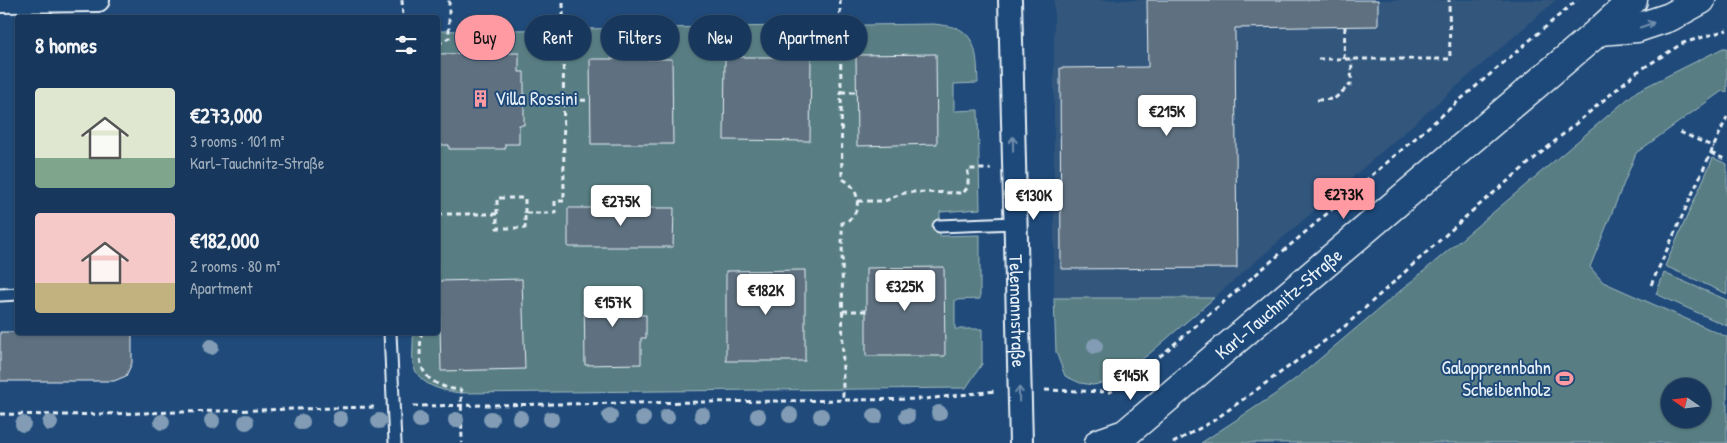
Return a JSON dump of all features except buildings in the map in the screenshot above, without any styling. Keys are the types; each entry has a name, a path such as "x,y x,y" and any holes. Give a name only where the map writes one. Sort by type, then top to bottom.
{"main road":[{"name":"Karl-Tauchnitz-Straße","path":"1100,443 1125,434 1634,0"},
{"path":"1599,31 1637,28 1670,17 1701,0"}],"street":[{"path":"0,1 98,0"},
{"name":"Telemannstraße","path":"1010,0 1021,443"}],"lane":[{"path":"940,226 1015,223"},
{"path":"0,294 15,294"},
{"path":"390,335 395,443"}],"path":[{"path":"402,0 403,15"},
{"path":"440,43 449,38 449,0"},
{"path":"525,213 555,213 555,200 564,201 563,0"},
{"path":"840,0 842,179 853,187 858,201 856,211 842,223 843,400"},
{"path":"1318,59 1450,59 1448,0"},
{"path":"0,414 64,415 393,407 925,399 1019,389 1110,392 1144,370 1577,0"},
{"path":"1344,59 1345,26"},
{"path":"1173,443 1213,421 1344,327 1471,212 1637,72 1683,43 1727,30"},
{"path":"1317,100 1334,99 1351,84 1352,60"},
{"path":"841,92 856,92"},
{"path":"563,101 590,100"},
{"path":"1651,285 1727,117"},
{"path":"1680,132 1714,147"},
{"path":"1711,153 1727,160"},
{"path":"858,201 885,201 900,194 911,192 964,193 968,187 968,169 1014,169"},
{"path":"497,198 525,198 525,213 525,228 497,228 497,198"},
{"path":"440,214 497,214"},
{"path":"843,311 866,311"},
{"path":"421,335 421,365 425,373 441,386 461,390 462,443"}],"shaded area":[{"path":"1054,0 1556,0 1214,298 1054,298"}],"green space":[{"path":"934,24 949,26 964,32 973,45 977,60 978,83 954,84 954,111 978,110 980,209 940,212 940,236 980,235 980,299 955,300 955,329 982,329 982,364 966,388 461,393 428,384 422,380 414,368 413,335 440,335 440,31 455,31 455,60 515,60 515,30 525,30 525,60 591,60 591,29 601,29 601,60 679,60 679,28 689,27 689,60 751,60 751,27 761,26 761,60 867,60 867,25"},
{"path":"1723,48 1727,48 1727,92 1722,91 1636,153 1590,267 1603,282 1727,337 1727,443 1201,443 1274,395 1303,373 1637,91"},
{"path":"1713,158 1727,164 1727,294 1665,266"},
{"path":"1664,273 1727,300 1727,326 1656,294"},
{"path":"1054,298 1214,298 1149,354 1112,381 1093,385 1080,383 1065,376 1056,352"}],"place":[{"name":"Villa Rossini","path":"481,98"},
{"name":"Galopprennbahn Scheibenholz","path":"1565,378"}]}
